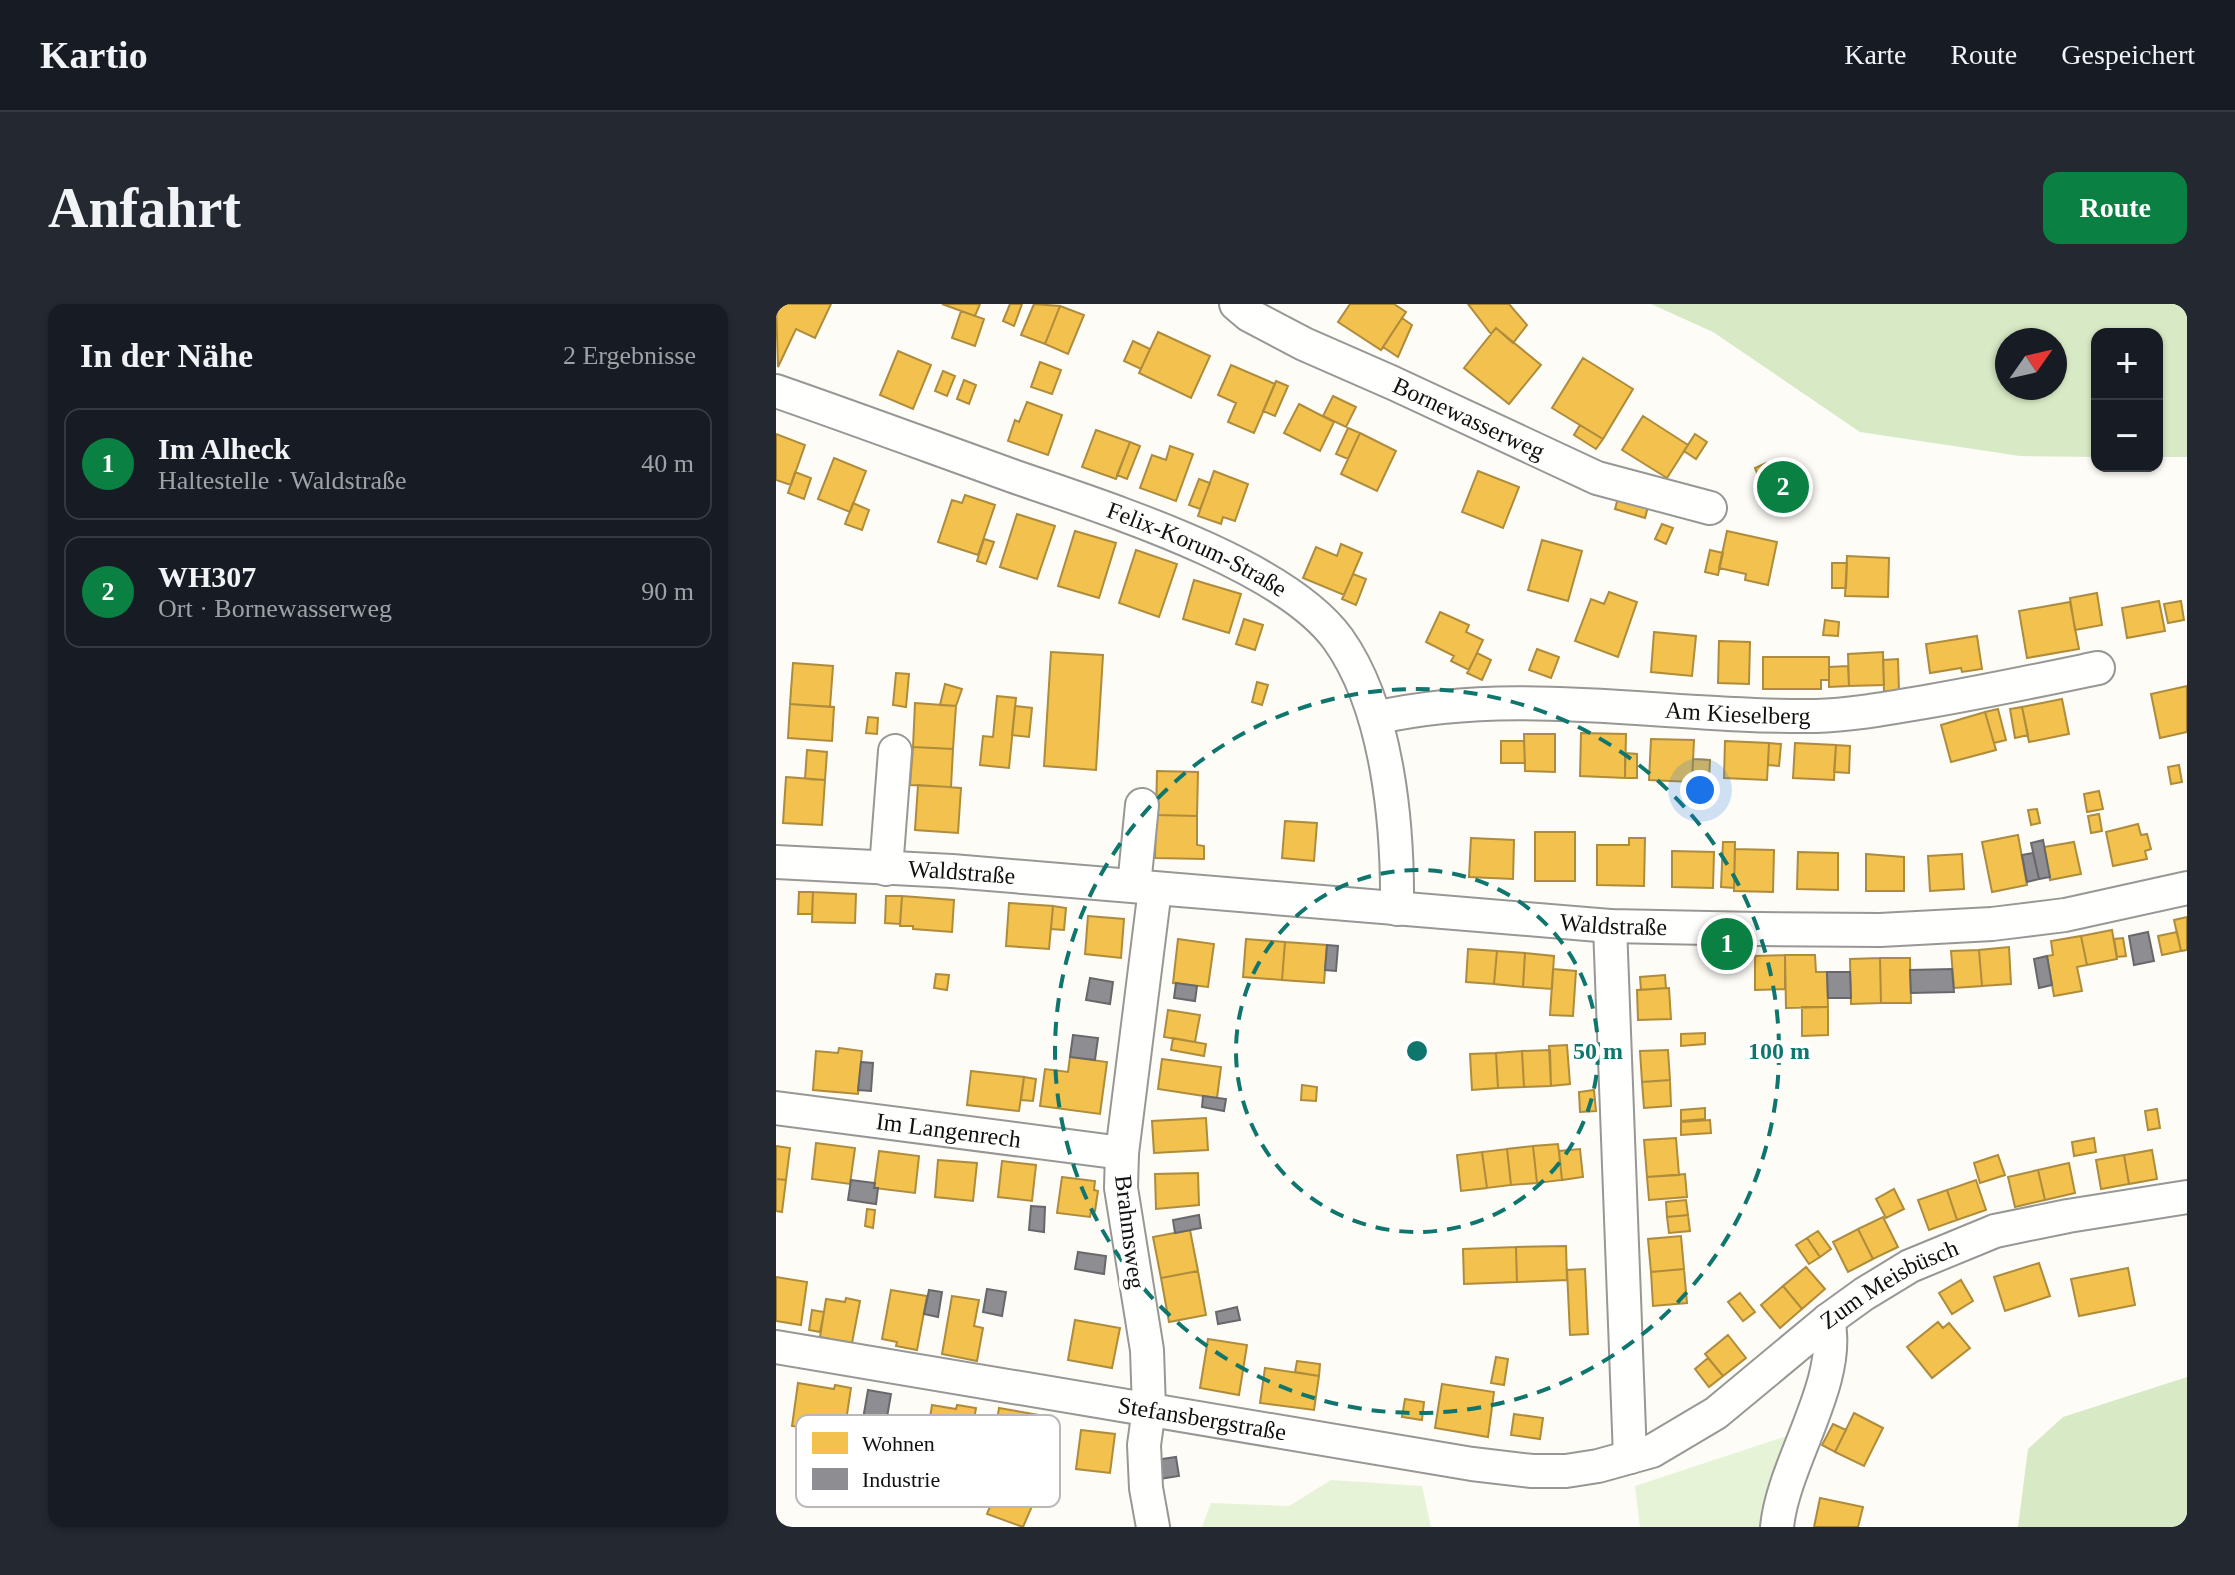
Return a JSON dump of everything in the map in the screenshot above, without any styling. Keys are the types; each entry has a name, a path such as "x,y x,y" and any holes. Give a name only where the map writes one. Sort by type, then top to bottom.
{"street":[{"name":"Bornewasserweg","path":"1236,304 1249,315 1304,344 1597,478 1710,508"},
{"name":"Felix-Korum-Straße","path":"776,391 1137,520 1220,556 1268,581 1315,614 1338,640 1358,675 1375,718 1389,790 1398,872 1397,909"},
{"name":"Am Kieselberg","path":"1375,718 1411,710 1511,703 1746,716 1820,716 1906,705 2098,668"},
{"name":"Waldstraße","path":"886,869 895,751"},
{"path":"1142,805 1145,888"},
{"name":"Waldstraße","path":"776,862 952,871 1610,926 1880,930 1992,924 2065,915 2187,888"},
{"name":"Brahmsweg","path":"1145,888 1121,1188 1147,1350 1149,1409 1144,1445 1146,1488 1153,1527"},
{"path":"1610,926 1630,1457"},
{"name":"Im Langenrech","path":"776,1108 1122,1153"},
{"name":"Zum Meisbüsch","path":"1630,1457 1674,1439 1716,1413 1828,1320 1910,1266 1995,1231 2187,1197"},
{"path":"1777,1527 1787,1484 1829,1361 1833,1337 1828,1320"},
{"name":"Stefansbergstraße","path":"776,1347 1472,1464 1532,1471 1566,1471 1630,1457"}],"green space":[{"path":"1651,304 2187,304 2187,457 2163,457 2163,328 2091,328 2091,457 2020,456 1860,432 1713,332"},
{"path":"2187,1377 2187,1527 2018,1527 2028,1449 2063,1417"},
{"path":"1787,1436 1768,1527 1640,1527 1635,1486"},
{"path":"1331,1480 1422,1486 1431,1527 1202,1527 1211,1503 1289,1506"}],"building: Wohnen":[{"path":"776,304 831,304 815,338 796,329 778,367"},
{"path":"942,304 980,304 975,316"},
{"path":"1010,304 1022,304 1014,326 1003,321"},
{"path":"1034,304 1060,306 1045,344 1021,335"},
{"path":"1350,304 1394,304 1406,312 1381,350 1338,322"},
{"path":"1468,304 1509,304 1527,325 1513,343 1496,328 1491,334"},
{"path":"1060,306 1084,315 1068,354 1045,344"},
{"path":"961,311 984,319 975,346 952,338"},
{"path":"1402,318 1412,325 1398,357 1383,347"},
{"path":"1496,328 1541,365 1509,404 1464,368"},
{"path":"1158,332 1210,356 1191,398 1139,373"},
{"path":"1133,341 1150,349 1141,369 1124,361"},
{"path":"898,351 931,365 913,409 880,395"},
{"path":"1583,358 1633,389 1603,439 1552,408"},
{"path":"1040,362 1061,370 1052,394 1031,387"},
{"path":"1231,365 1275,384 1254,433 1228,422 1236,403 1218,395"},
{"path":"943,371 955,376 947,396 935,391"},
{"path":"964,380 976,385 969,404 957,399"},
{"path":"1276,381 1288,386 1275,416 1263,411"},
{"path":"1333,396 1356,407 1346,427 1323,416"},
{"path":"1027,402 1062,415 1048,455 1008,441 1015,420 1019,422"},
{"path":"1299,404 1334,422 1320,451 1284,433"},
{"path":"1643,416 1688,445 1667,478 1622,450"},
{"path":"1580,425 1603,439 1596,449 1574,435"},
{"path":"1348,428 1360,433 1348,459 1336,454"},
{"path":"1096,430 1130,442 1116,479 1082,467"},
{"path":"1360,433 1396,451 1377,491 1341,474"},
{"path":"776,434 805,445 791,485 776,480"},
{"path":"1695,434 1707,442 1696,459 1684,451"},
{"path":"1130,442 1140,446 1127,479 1117,475"},
{"path":"1170,446 1193,454 1176,501 1140,488 1152,455 1166,460"},
{"path":"834,458 866,471 850,512 818,499"},
{"path":"1766,463 1769,470 1778,466 1796,481 1801,479 1804,492 1771,506 1755,468"},
{"path":"1214,471 1248,484 1235,521 1223,517 1221,524 1198,516"},
{"path":"1478,471 1519,487 1503,528 1462,512"},
{"path":"795,472 811,478 804,499 788,493"},
{"path":"1199,479 1210,483 1200,509 1189,505"},
{"path":"1619,494 1649,503 1645,518 1615,509"},
{"path":"965,495 995,505 978,555 938,542 952,500 962,503"},
{"path":"853,503 869,510 862,530 845,524"},
{"path":"1017,514 1055,526 1037,579 1000,567"},
{"path":"1662,524 1673,528 1666,544 1655,539"},
{"path":"1075,531 1116,543 1099,598 1058,586"},
{"path":"1727,531 1777,542 1768,585 1745,580 1746,574 1719,568"},
{"path":"984,539 994,542 986,564 977,561"},
{"path":"1542,540 1582,551 1568,601 1528,590"},
{"path":"1341,544 1362,553 1344,595 1303,578 1316,547 1337,556"},
{"path":"1136,550 1177,564 1159,617 1119,603"},
{"path":"1710,550 1723,553 1718,575 1705,572"},
{"path":"1847,556 1889,558 1888,597 1845,596"},
{"path":"1832,563 1847,563 1846,588 1832,588"},
{"path":"1353,574 1366,579 1356,605 1342,599"},
{"path":"1194,580 1241,594 1229,633 1183,619"},
{"path":"1609,592 1637,602 1618,657 1575,641 1591,599 1604,604"},
{"path":"2097,593 2102,625 2075,630 2070,598"},
{"path":"2159,601 2165,631 2127,638 2122,608"},
{"path":"2181,601 2184,620 2168,623 2164,604"},
{"path":"2070,602 2079,649 2027,658 2019,611"},
{"path":"1440,612 1469,625 1466,632 1483,640 1469,670 1451,661 1454,656 1426,642"},
{"path":"1244,619 1263,625 1255,650 1236,644"},
{"path":"1825,620 1839,622 1838,636 1823,635"},
{"path":"1654,632 1696,636 1692,676 1651,672"},
{"path":"1977,636 1982,669 1962,672 1961,668 1930,673 1926,644"},
{"path":"1719,641 1750,642 1749,684 1718,683"},
{"path":"1537,649 1559,657 1551,678 1529,670"},
{"path":"1051,652 1103,655 1096,770 1044,766"},
{"path":"1883,652 1884,685 1849,686 1848,654"},
{"path":"1477,653 1491,660 1482,680 1467,673"},
{"path":"1763,657 1829,657 1829,680 1821,680 1821,689 1763,689"},
{"path":"1898,659 1899,691 1884,691 1883,660"},
{"path":"793,663 833,666 830,707 790,704"},
{"path":"1848,666 1849,686 1829,687 1829,667"},
{"path":"896,673 909,674 906,707 893,705"},
{"path":"1257,682 1268,685 1262,705 1252,702"},
{"path":"945,684 962,689 956,706 940,705"},
{"path":"2187,686 2187,732 2160,738 2151,694"},
{"path":"997,696 1016,698 1009,768 980,765 983,736 993,737"},
{"path":"2062,699 2069,734 2029,742 2022,707"},
{"path":"915,703 956,706 953,749 913,747"},
{"path":"790,704 834,707 832,741 788,738"},
{"path":"1015,706 1032,708 1029,737 1012,735"},
{"path":"2022,707 2028,735 2015,738 2010,709"},
{"path":"1998,709 2006,740 1994,743 1985,712"},
{"path":"1985,712 1996,750 1951,762 1941,725"},
{"path":"868,717 878,718 877,734 866,733"},
{"path":"1581,733 1626,734 1625,778 1580,776"},
{"path":"1524,734 1555,734 1555,772 1525,771"},
{"path":"1651,739 1694,740 1692,782 1649,780"},
{"path":"1501,741 1524,741 1525,763 1501,763"},
{"path":"1725,741 1769,743 1767,780 1724,778"},
{"path":"1769,743 1781,744 1779,766 1768,765"},
{"path":"1795,743 1836,745 1834,780 1793,778"},
{"path":"1836,745 1850,746 1849,773 1834,772"},
{"path":"913,747 953,749 951,787 910,785"},
{"path":"807,750 827,752 825,780 805,779"},
{"path":"1625,753 1637,754 1637,778 1625,778"},
{"path":"1693,759 1710,760 1709,782 1692,782"},
{"path":"2179,765 2182,782 2171,784 2168,767"},
{"path":"1157,771 1198,772 1197,816 1156,815"},
{"path":"786,777 825,780 822,825 783,823"},
{"path":"918,785 961,788 958,833 915,830"},
{"path":"2099,791 2103,809 2087,812 2084,794"},
{"path":"2037,809 2040,823 2031,825 2028,810"},
{"path":"2099,814 2102,831 2091,833 2088,816"},
{"path":"1156,815 1197,816 1197,845 1204,846 1204,859 1155,858"},
{"path":"1285,821 1317,823 1314,861 1282,858"},
{"path":"2138,824 2141,835 2147,834 2151,849 2145,851 2147,859 2113,866 2106,832"},
{"path":"1535,832 1575,832 1575,881 1535,881"},
{"path":"2018,835 2027,885 1992,892 1982,842"},
{"path":"1471,838 1514,840 1513,879 1469,877"},
{"path":"1629,838 1645,838 1644,886 1597,885 1597,845 1629,845"},
{"path":"1723,842 1735,842 1734,888 1721,887"},
{"path":"2074,842 2081,874 2050,880 2044,847"},
{"path":"1735,849 1774,850 1773,892 1734,891"},
{"path":"1672,851 1714,852 1713,888 1672,887"},
{"path":"1798,852 1838,853 1838,890 1797,889"},
{"path":"1866,854 1904,857 1904,891 1866,891"},
{"path":"1962,854 1964,889 1930,891 1928,856"},
{"path":"799,892 813,892 812,914 798,914"},
{"path":"813,892 856,894 855,923 812,922"},
{"path":"886,896 902,896 900,924 885,923"},
{"path":"902,896 954,900 952,932 900,926"},
{"path":"1009,903 1053,906 1049,949 1006,946"},
{"path":"1053,906 1066,908 1064,930 1051,929"},
{"path":"1088,916 1124,919 1121,958 1085,954"},
{"path":"2187,917 2187,950 2181,951 2174,920"},
{"path":"2112,930 2117,959 2087,965 2081,936"},
{"path":"2177,932 2181,951 2162,955 2158,936"},
{"path":"2081,936 2087,965 2077,967 2082,991 2054,996 2047,956 2053,955 2051,941"},
{"path":"2123,938 2126,956 2117,957 2114,939"},
{"path":"1178,939 1214,944 1208,987 1173,983"},
{"path":"1246,939 1285,942 1282,980 1243,977"},
{"path":"1285,942 1327,945 1324,983 1282,980"},
{"path":"2009,947 2011,984 1982,986 1979,950"},
{"path":"1468,949 1497,951 1494,984 1466,982"},
{"path":"1979,950 1982,986 1954,988 1951,951"},
{"path":"1497,951 1525,953 1523,987 1494,984"},
{"path":"1525,953 1554,956 1552,989 1523,987"},
{"path":"1785,955 1815,955 1816,972 1827,972 1828,1007 1786,1008"},
{"path":"1785,955 1785,989 1755,990 1755,956"},
{"path":"1880,958 1910,958 1911,1003 1881,1003"},
{"path":"1880,958 1881,1003 1851,1004 1850,959"},
{"path":"1553,969 1576,971 1573,1016 1550,1015"},
{"path":"936,974 949,975 947,990 934,988"},
{"path":"1665,975 1666,988 1641,990 1640,977"},
{"path":"1669,988 1671,1019 1638,1020 1637,990"},
{"path":"1802,1007 1828,1007 1828,1035 1802,1036"},
{"path":"1168,1010 1200,1015 1195,1042 1164,1037"},
{"path":"1705,1033 1705,1044 1681,1046 1681,1034"},
{"path":"1173,1038 1206,1044 1204,1056 1171,1050"},
{"path":"1567,1045 1570,1084 1551,1086 1549,1046"},
{"path":"839,1048 862,1051 858,1094 813,1090 816,1051 838,1053"},
{"path":"1550,1050 1551,1086 1524,1087 1522,1051"},
{"path":"1668,1050 1670,1080 1642,1082 1640,1051"},
{"path":"1522,1051 1524,1087 1498,1088 1496,1053"},
{"path":"1496,1053 1498,1088 1472,1090 1470,1054"},
{"path":"1070,1057 1107,1062 1100,1114 1040,1106 1045,1069 1068,1072"},
{"path":"1162,1059 1221,1067 1217,1098 1158,1089"},
{"path":"971,1071 1024,1077 1019,1111 967,1105"},
{"path":"1024,1077 1036,1079 1033,1101 1021,1100"},
{"path":"1670,1080 1671,1106 1644,1108 1642,1082"},
{"path":"1302,1085 1317,1087 1316,1101 1301,1100"},
{"path":"1594,1090 1596,1111 1580,1112 1579,1092"},
{"path":"1705,1108 1705,1119 1681,1121 1681,1110"},
{"path":"2157,1109 2160,1128 2148,1130 2145,1111"},
{"path":"1206,1118 1208,1150 1154,1153 1152,1121"},
{"path":"1710,1120 1711,1133 1681,1135 1681,1122"},
{"path":"1676,1138 1679,1175 1647,1177 1644,1140"},
{"path":"2094,1138 2096,1152 2074,1156 2072,1142"},
{"path":"816,1143 855,1148 850,1184 812,1179"},
{"path":"1558,1144 1562,1180 1537,1183 1533,1146"},
{"path":"776,1146 790,1148 786,1180 776,1179"},
{"path":"1533,1146 1537,1183 1511,1185 1507,1149"},
{"path":"1507,1149 1511,1185 1487,1188 1482,1152"},
{"path":"1580,1149 1583,1177 1562,1180 1559,1151"},
{"path":"2152,1150 2157,1179 2129,1184 2124,1155"},
{"path":"879,1151 919,1156 915,1193 874,1188"},
{"path":"1482,1152 1487,1188 1461,1191 1457,1155"},
{"path":"1998,1155 2005,1175 1980,1183 1974,1163"},
{"path":"2124,1155 2129,1184 2101,1189 2096,1160"},
{"path":"938,1160 977,1163 973,1201 935,1197"},
{"path":"1002,1161 1036,1165 1032,1201 998,1197"},
{"path":"2069,1163 2075,1193 2045,1200 2038,1170"},
{"path":"2038,1170 2045,1200 2015,1207 2008,1177"},
{"path":"1198,1173 1199,1205 1156,1209 1155,1174"},
{"path":"1685,1174 1687,1197 1649,1200 1647,1177"},
{"path":"1062,1177 1095,1181 1094,1190 1098,1191 1095,1211 1091,1211 1090,1217 1057,1213"},
{"path":"776,1179 786,1180 782,1212 776,1211"},
{"path":"1976,1180 1986,1210 1957,1220 1947,1190"},
{"path":"1894,1189 1904,1209 1886,1218 1876,1199"},
{"path":"1947,1190 1957,1220 1929,1230 1918,1200"},
{"path":"1686,1200 1688,1215 1667,1217 1666,1202"},
{"path":"867,1209 875,1210 873,1228 865,1226"},
{"path":"1688,1215 1690,1231 1669,1233 1667,1217"},
{"path":"1883,1217 1898,1247 1873,1259 1858,1229"},
{"path":"1858,1229 1873,1259 1848,1272 1833,1242"},
{"path":"1190,1230 1198,1271 1161,1278 1153,1237"},
{"path":"1818,1231 1831,1249 1820,1257 1807,1238"},
{"path":"1681,1236 1684,1269 1651,1272 1648,1239"},
{"path":"1807,1238 1820,1257 1809,1264 1796,1245"},
{"path":"1566,1246 1567,1280 1517,1282 1516,1247"},
{"path":"1516,1247 1517,1282 1464,1284 1463,1249"},
{"path":"2039,1263 2050,1296 2005,1311 1994,1277"},
{"path":"1806,1267 1825,1289 1802,1309 1783,1286"},
{"path":"2128,1268 2135,1305 2079,1316 2071,1279"},
{"path":"1585,1269 1588,1334 1570,1335 1567,1270"},
{"path":"1684,1269 1687,1303 1653,1306 1651,1272"},
{"path":"1198,1271 1206,1315 1169,1322 1161,1278"},
{"path":"776,1277 807,1282 801,1325 776,1321"},
{"path":"1961,1280 1973,1301 1952,1314 1939,1293"},
{"path":"1783,1286 1802,1309 1780,1328 1761,1305"},
{"path":"891,1290 927,1296 917,1350 896,1346 897,1342 882,1339"},
{"path":"1740,1293 1755,1312 1743,1321 1728,1302"},
{"path":"952,1296 979,1300 974,1326 983,1328 977,1361 942,1354"},
{"path":"846,1298 860,1301 852,1343 820,1337 826,1299 845,1302"},
{"path":"812,1310 824,1312 820,1332 809,1330"},
{"path":"1075,1320 1120,1328 1112,1368 1068,1360"},
{"path":"1938,1322 1943,1328 1949,1323 1970,1348 1932,1378 1907,1347"},
{"path":"1728,1335 1746,1358 1723,1376 1705,1354"},
{"path":"1208,1339 1247,1345 1239,1395 1200,1388"},
{"path":"1496,1357 1508,1359 1504,1385 1491,1383"},
{"path":"1708,1358 1723,1376 1709,1387 1695,1369"},
{"path":"1297,1361 1320,1364 1319,1376 1295,1372"},
{"path":"1265,1368 1319,1376 1314,1410 1260,1403"},
{"path":"798,1383 834,1389 835,1385 851,1388 847,1415 796,1415 796,1427 792,1426"},
{"path":"1442,1384 1494,1392 1488,1437 1435,1428"},
{"path":"1405,1399 1424,1402 1422,1420 1402,1417"},
{"path":"932,1405 976,1408 975,1415 930,1415"},
{"path":"999,1408 1039,1415 998,1415"},
{"path":"1854,1413 1883,1428 1864,1466 1835,1452"},
{"path":"1514,1414 1543,1418 1540,1439 1511,1435"},
{"path":"1833,1424 1846,1430 1835,1452 1822,1445"},
{"path":"1081,1430 1115,1434 1110,1473 1076,1469"},
{"path":"1820,1498 1863,1507 1858,1527 1814,1527"},
{"path":"990,1507 1032,1507 1023,1527 987,1514"}],"building: Industrie":[{"path":"2043,840 2050,877 2039,879 2031,843"},
{"path":"2033,853 2039,879 2027,882 2022,855"},
{"path":"2148,932 2154,961 2134,965 2129,936"},
{"path":"1327,945 1338,946 1336,971 1325,970"},
{"path":"2047,956 2052,985 2039,988 2034,959"},
{"path":"1952,969 1954,992 1911,993 1910,970"},
{"path":"1827,972 1850,972 1851,998 1828,998"},
{"path":"1090,978 1113,982 1110,1004 1086,1000"},
{"path":"1176,983 1197,986 1195,1001 1174,998"},
{"path":"1073,1035 1098,1038 1095,1060 1070,1057"},
{"path":"861,1062 873,1063 871,1091 858,1090"},
{"path":"1203,1096 1226,1099 1224,1111 1202,1107"},
{"path":"851,1180 875,1183 874,1188 878,1188 876,1204 848,1200"},
{"path":"1031,1206 1045,1207 1044,1232 1029,1230"},
{"path":"1199,1215 1201,1228 1175,1233 1173,1220"},
{"path":"1078,1252 1106,1256 1104,1274 1075,1269"},
{"path":"987,1289 1006,1292 1002,1316 983,1312"},
{"path":"929,1290 942,1292 938,1317 924,1314"},
{"path":"1237,1307 1240,1320 1218,1324 1216,1312"},
{"path":"868,1390 891,1394 887,1415 864,1415"},
{"path":"1176,1457 1179,1476 1159,1479 1155,1460"}],"place":[{"name":"WH307","path":"1783,487"},
{"name":"Im Alheck","path":"1727,944"}]}
